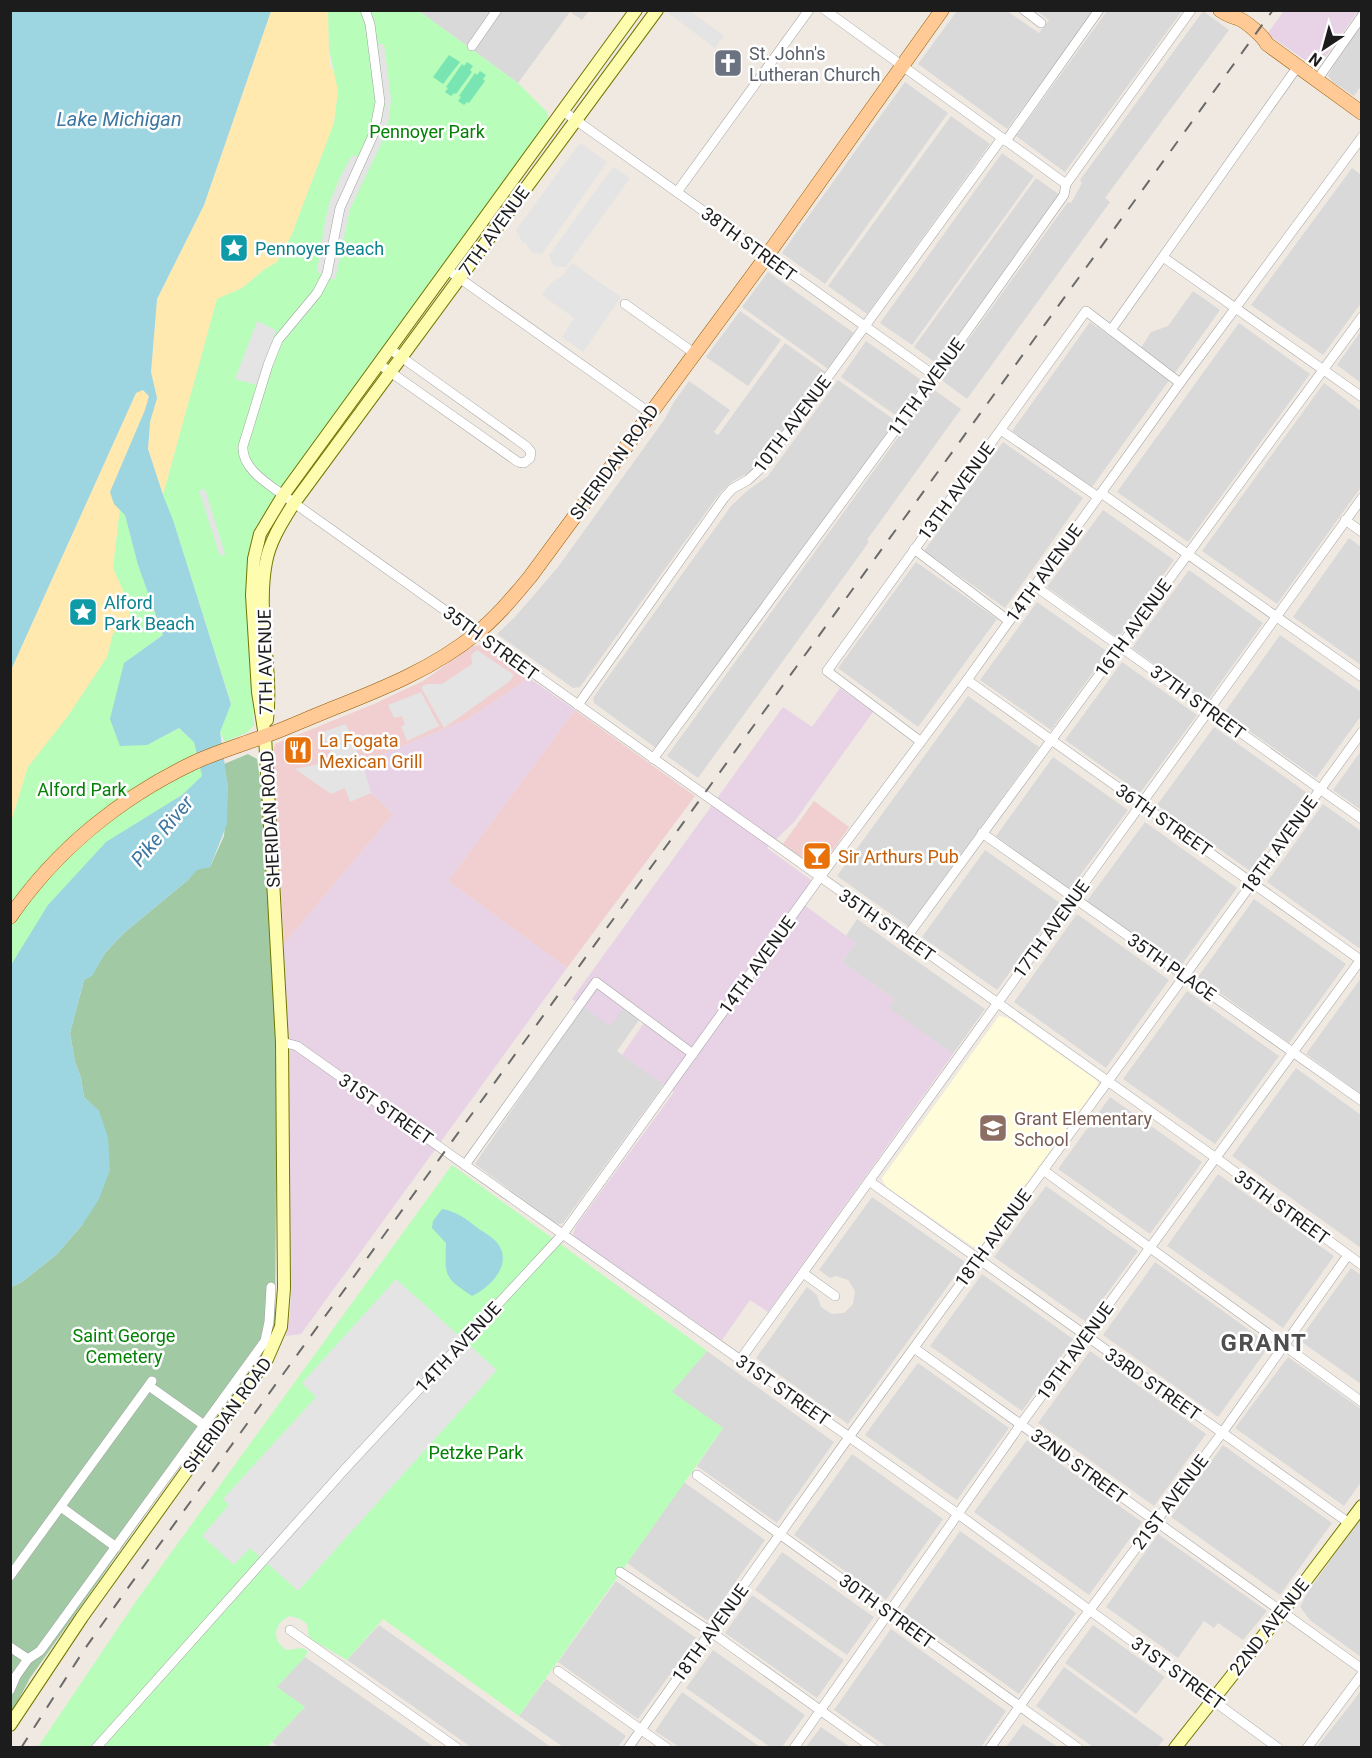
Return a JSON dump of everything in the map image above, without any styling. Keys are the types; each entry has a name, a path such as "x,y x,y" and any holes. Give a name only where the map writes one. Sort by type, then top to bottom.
{"main road":[{"name":"SHERIDAN ROAD","path":"265,736 381,690 426,667 477,633 507,604 530,577 766,256 942,10"},
{"path":"1225,14 1233,25 1259,43 1267,44 1362,113"},
{"path":"10,917 58,857 115,809 192,764 226,749 265,736"}],"street":[{"name":"35TH STREET","path":"365,10 371,33 380,102 374,133 340,208 327,274 317,294 278,340 268,365 243,446 244,457 249,466 294,503 1216,1158 1362,1265"},
{"path":"472,46 497,10"},
{"name":"7TH AVENUE","path":"265,736 269,699 263,595 266,560 277,530 294,503 657,10"},
{"path":"677,192 809,10"},
{"path":"825,10 1066,184"},
{"path":"1024,10 1041,22"},
{"name":"10TH AVENUE","path":"578,705 724,498 732,489 748,480 763,466 1099,10"},
{"name":"11TH AVENUE","path":"654,759 935,376 1064,195 1066,184 1191,10"},
{"name":"7TH AVENUE","path":"265,736 258,692 252,595 254,559 260,534 284,494 563,111 632,12"},
{"path":"632,12 646,24"},
{"path":"1317,80 1362,16"},
{"path":"1180,383 1111,330 1298,66"},
{"name":"38TH STREET","path":"563,111 935,376"},
{"name":"14TH AVENUE","path":"100,1746 345,1469 563,1234 820,877 967,680 1180,383 1362,136"},
{"path":"1163,257 1362,397"},
{"path":"448,270 650,413"},
{"path":"625,304 694,353"},
{"name":"13TH AVENUE","path":"920,741 827,671 1086,311 1111,330"},
{"name":"16TH AVENUE","path":"906,938 1362,317"},
{"path":"379,364 518,462 524,463 530,458 531,452 526,446 390,349"},
{"path":"1000,430 1188,554 1362,677"},
{"name":"17TH AVENUE","path":"740,1360 1362,498"},
{"path":"1345,520 1362,532"},
{"path":"914,549 1010,621"},
{"name":"37TH STREET","path":"1035,586 1362,819"},
{"name":"36TH STREET","path":"967,680 1361,960"},
{"name":"18TH AVENUE","path":"628,1748 849,1437 1362,732"},
{"name":"SHERIDAN ROAD","path":"10,1725 88,1608 267,1359 277,1341 284,1300 282,1042 265,736"},
{"name":"35TH PLACE","path":"982,833 1362,1101"},
{"name":"19TH AVENUE","path":"795,1748 1021,1424 1361,960"},
{"path":"465,1165 596,982 693,1054"},
{"name":"31ST STREET","path":"282,1042 297,1046 563,1234 958,1514 1278,1748"},
{"path":"1043,1170 1362,1402"},
{"name":"33RD STREET","path":"869,1182 1349,1523"},
{"name":"21ST AVENUE","path":"990,1748 1019,1705 1222,1433 1348,1255"},
{"path":"803,1273 835,1296"},
{"path":"10,1690 13,1675 45,1644 265,1341 269,1322 271,1287"},
{"name":"32ND STREET","path":"914,1348 1362,1669"},
{"path":"12,1572 151,1384 204,1425"},
{"name":"30TH STREET","path":"697,1475 1078,1748"},
{"name":"22ND AVENUE","path":"1175,1748 1362,1506"},
{"path":"61,1507 116,1547"},
{"path":"620,1572 711,1632 873,1748"},
{"path":"290,1630 457,1748"},
{"path":"10,1647 28,1659"},
{"path":"558,1671 667,1748"},
{"path":"1307,1748 1362,1674"}],"shaded area":[{"path":"419,11 589,11 582,20 570,12 518,83"},
{"path":"670,11 690,11 724,36 715,48 668,13"},
{"path":"957,11 1007,11 1039,33 1049,20 1037,11 1094,11 1007,129 918,64"},
{"path":"1107,11 1182,11 1065,172 1016,136"},
{"path":"1203,11 1229,30 1105,198 1110,202 967,399 940,379 1068,202 1071,203 1082,183 1080,180"},
{"path":"1284,11 1361,11 1361,18 1356,14 1320,64 1314,66 1267,34"},
{"path":"1361,26 1361,86 1354,96 1328,76"},
{"path":"378,44 384,44 391,99 389,119 383,140 350,209 335,280 317,272 325,222 329,204 352,155 365,160 379,130 385,105"},
{"path":"905,82 948,113 825,284 782,253"},
{"path":"951,116 990,144 867,314 828,286"},
{"path":"580,143 607,162 542,254 533,253 525,242 523,244 516,230"},
{"path":"1002,153 1034,176 912,345 880,323"},
{"path":"613,167 630,178 566,267 557,267 552,263 549,255"},
{"path":"1352,168 1361,175 1361,303 1323,355 1251,305"},
{"path":"1036,178 1060,195 937,364 914,347"},
{"path":"572,263 621,297 583,352 562,337 574,318 542,295"},
{"path":"768,272 854,333 828,369 742,307"},
{"path":"1193,291 1220,310 1175,373 1141,348 1151,332 1168,326"},
{"path":"740,311 781,340 748,386 706,357"},
{"path":"257,321 276,330 257,385 235,379"},
{"path":"1090,322 1170,379 1092,487 1012,431"},
{"path":"1239,323 1310,374 1188,542 1117,492"},
{"path":"1361,331 1362,383 1337,365"},
{"path":"866,341 924,382 898,417 841,377"},
{"path":"785,343 826,372 755,469 733,481 719,494 580,687 573,688 497,634 515,617 558,567 664,420 689,381 730,410 714,432 718,435"},
{"path":"838,380 896,421 656,748 594,703 593,698 731,506 768,476"},
{"path":"1324,383 1361,411 1361,487 1277,604 1202,551"},
{"path":"933,389 961,409 867,540 869,542 698,778 667,756"},
{"path":"1003,442 1083,498 1005,608 924,551"},
{"path":"205,489 225,554 220,556 199,491"},
{"path":"1103,510 1174,560 1118,638 1047,587"},
{"path":"1349,538 1361,547 1361,665 1293,617"},
{"path":"916,562 997,619 918,727 838,668"},
{"path":"1189,570 1263,623 1207,701 1132,648"},
{"path":"1037,602 1108,652 1051,730 980,680"},
{"path":"1280,635 1361,692 1361,716 1316,778 1224,713"},
{"path":"482,645 529,678 468,719 362,763 371,793 393,814 284,944 273,752 275,744 374,704 423,681 473,646"},
{"path":"477,650 514,675 510,681 444,728 421,687 427,684 442,684 472,664 471,655"},
{"path":"1122,662 1197,715 1140,793 1065,740"},
{"path":"529,678 575,710 448,881 567,968 301,1334 286,1336 291,1298 284,944 393,814 371,793 362,763 468,719"},
{"path":"840,688 873,712 794,822 767,848 811,880 799,901 856,943 842,962 894,999 889,1008 953,1054 768,1312 750,1300 722,1340 573,1234 576,1226 674,1092 622,1055 648,1017 628,1002 610,1026 572,999 783,707 812,727"},
{"path":"421,692 439,726 407,741 401,726 405,725 402,716 394,718 388,705"},
{"path":"968,696 1039,747 909,927 837,876"},
{"path":"575,710 695,796 567,968 448,881"},
{"path":"346,724 371,793 350,802 345,788 331,794 295,769 333,761 323,732"},
{"path":"1214,727 1306,792 1250,871 1157,805"},
{"path":"1361,751 1361,810 1333,790"},
{"path":"1053,757 1128,810 1070,889 996,836"},
{"path":"814,801 849,827 819,870 783,844"},
{"path":"1323,804 1361,831 1362,945 1359,948 1267,882"},
{"path":"1145,822 1237,888 1180,967 1087,901"},
{"path":"985,850 1060,903 997,990 922,937"},
{"path":"1254,899 1346,964 1289,1043 1198,977"},
{"path":"1077,914 1169,980 1106,1068 1014,1002"},
{"path":"857,919 985,1009 953,1054 888,1008 894,999 842,962 856,943 846,936"},
{"path":"1361,978 1361,1094 1306,1054"},
{"path":"1187,991 1279,1056 1215,1144 1123,1079"},
{"path":"583,1006 624,1007 639,1020 617,1051 664,1084 563,1223 560,1224 555,1223 475,1164"},
{"name":"Grant Elementary School","path":"999,1016 1008,1018 1098,1083 979,1248 972,1246 887,1187 882,1178"},
{"path":"1296,1068 1361,1115 1361,1248 1232,1156"},
{"path":"1110,1097 1202,1162 1150,1234 1058,1169"},
{"path":"1218,1174 1334,1256 1283,1328 1167,1246"},
{"path":"1046,1186 1138,1251 1086,1322 994,1257"},
{"path":"872,1197 965,1262 848,1424 756,1358 807,1287 817,1295 821,1307 832,1314 844,1313 853,1304 855,1291 848,1280 836,1276 830,1278 819,1270"},
{"path":"1155,1262 1270,1345 1218,1417 1103,1335"},
{"path":"1351,1268 1361,1275 1361,1384 1299,1340"},
{"path":"982,1274 1073,1339 1022,1411 930,1346"},
{"path":"396,1279 497,1370 298,1591 250,1548 234,1565 202,1536 229,1505 223,1499 316,1397 302,1383"},
{"path":"707,1351 834,1442 777,1523 697,1466 723,1428 671,1392"},
{"path":"1090,1351 1206,1434 1154,1506 1038,1423"},
{"path":"1288,1357 1361,1409 1361,1482 1344,1506 1235,1428"},
{"path":"918,1363 1009,1428 957,1500 865,1435"},
{"path":"1027,1440 1142,1522 1089,1595 974,1512"},
{"path":"1223,1445 1332,1523 1280,1595 1171,1517"},
{"path":"852,1454 943,1519 886,1600 794,1535"},
{"path":"684,1482 765,1540 708,1621 627,1563"},
{"path":"1361,1518 1362,1657 1311,1621 1300,1607 1307,1593"},
{"path":"960,1531 1076,1613 1019,1694 903,1612"},
{"path":"1158,1534 1267,1611 1243,1640 1218,1623 1214,1628 1204,1621 1178,1658 1106,1607"},
{"path":"782,1552 874,1617 847,1655 755,1590"},
{"path":"616,1581 696,1638 638,1719 558,1662"},
{"path":"752,1595 844,1660 817,1698 725,1633"},
{"path":"379,1625 551,1747 471,1747 347,1660"},
{"path":"1093,1625 1165,1677 1136,1714 1065,1663"},
{"path":"891,1629 1006,1711 981,1747 887,1747 834,1710"},
{"path":"713,1650 805,1715 782,1747 770,1747 686,1688"},
{"path":"305,1657 434,1747 280,1748 272,1742 305,1707 276,1687"},
{"path":"1064,1667 1164,1739 1158,1747 1093,1747 1036,1706"},
{"path":"546,1679 626,1736 618,1747 563,1747 519,1716"},
{"path":"1361,1690 1361,1747 1317,1747 1351,1704"},
{"path":"682,1692 760,1747 679,1747 655,1731"},
{"path":"1023,1724 1058,1747 1006,1747"},
{"path":"821,1727 850,1747 806,1747"}],"sand":[{"name":"Pennoyer Beach","path":"271,11 328,11 329,66 335,73 338,91 334,123 292,234 277,262 242,288 217,299 163,495 148,449 150,422 157,398 151,373 157,299 204,205"},
{"name":"Alford Park Beach","path":"143,390 149,396 145,410 110,492 114,503 120,508 113,568 130,606 129,618 113,634 107,657 68,716 28,767 11,822 11,670 136,393"}],"green space":[{"name":"Pennoyer Park","path":"328,11 419,11 518,83 547,112 549,120 269,508 246,588 254,725 248,732 225,742 220,732 231,703 163,495 217,299 242,288 277,262 292,234 334,123 338,91 329,49"},
{"path":"449,55 460,62 443,84 433,77"},
{"path":"467,62 473,66 470,70 472,72 456,94 451,96 445,92 448,88 446,87 462,64 464,66"},
{"path":"480,71 486,75 483,79 485,81 469,103 464,105 458,101 461,97 459,96 475,73 477,75"},
{"name":"Alford Park","path":"120,508 125,515 138,565 163,635 124,663 147,745 179,728 194,742 202,776 182,795 159,811 11,965 11,822 28,767 68,716 107,657 113,634 129,618 130,606 113,568"},
{"name":"Saint George Cemetery","path":"248,754 257,759 264,804 277,1043 275,1331 30,1678 11,1714 11,1287 22,1282 56,1255 83,1224 99,1111 84,1097 70,1033 84,980 92,975 105,953 124,933 188,880 197,869 210,867 224,836 228,787 224,764"},
{"name":"Petzke Park","path":"452,1165 707,1351 672,1392 723,1428 519,1716 383,1619 347,1660 309,1638 307,1624 290,1616 277,1627 278,1642 287,1650 302,1648 308,1651 277,1687 305,1707 267,1747 110,1748 98,1739 90,1747 39,1748 139,1597"}],"water":[{"path":"11,11 271,11 204,205 157,299 151,372 157,398 150,422 148,449 231,704 220,732 228,787 227,824 210,867 197,870 124,933 105,953 92,976 84,980 70,1033 84,1097 99,1111 108,1137 110,1170 99,1199 83,1224 56,1255 22,1282 11,1287 11,965 48,905 106,842 182,795 202,776 194,742 179,728 147,745 120,746 110,719 124,663 163,635 138,565 125,515 114,504 110,492 145,410 149,396 143,390 136,393 11,670"},
{"path":"442,1209 462,1216 496,1242 502,1252 503,1259 497,1274 486,1287 472,1296 451,1280 446,1270 446,1243 432,1228 433,1221"}],"railway":[{"path":"21,1748 84,1650 125,1592 1273,10"}],"place":[{"name":"St. John's Lutheran Church","path":"728,63"},
{"name":"Pennoyer Beach","path":"234,248"},
{"name":"Alford Park Beach","path":"83,612"},
{"name":"La Fogata Mexican Grill","path":"298,750"},
{"name":"Sir Arthurs Pub","path":"817,856"},
{"name":"Grant Elementary School","path":"993,1128"}],"district":[{"name":"GRANT","path":"1264,1343"}],"water label":[{"name":"Lake Michigan","path":"119,119"},
{"name":"Pike River","path":"162,831"}]}
